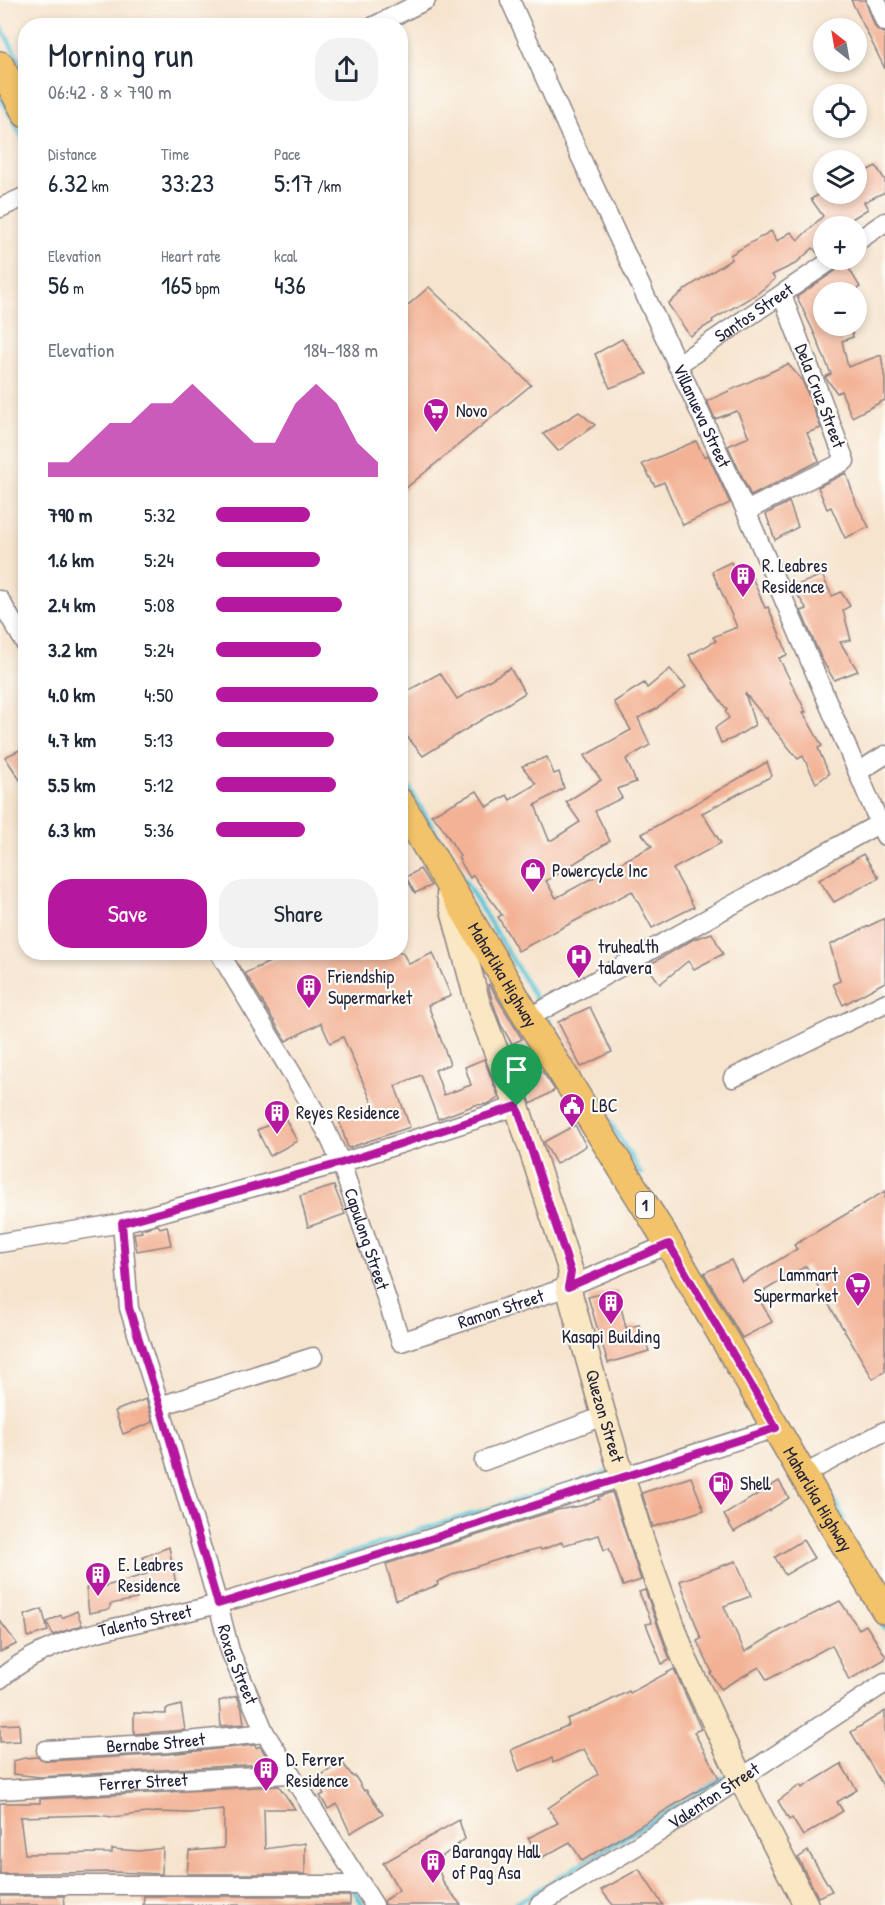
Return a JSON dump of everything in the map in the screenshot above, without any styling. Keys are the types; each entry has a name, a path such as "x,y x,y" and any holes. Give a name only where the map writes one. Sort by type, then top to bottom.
{"main road":[{"path":"0,65 18,99"},
{"name":"Maharlika Highway","path":"408,815 528,1018 669,1244 803,1475 885,1610"}],"street":[{"path":"390,18 426,0"},
{"name":"Villanueva Street","path":"510,0 746,511 882,829"},
{"path":"876,0 885,22"},
{"path":"0,208 18,200"},
{"path":"867,234 885,222"},
{"name":"Santos Street","path":"677,365 818,270"},
{"name":"Dela Cruz Street","path":"746,511 845,461 782,295"},
{"path":"0,600 18,631"},
{"path":"858,772 885,755"},
{"path":"528,1018 882,829"},
{"name":"Quezon Street","path":"444,875 478,1004 517,1106 571,1272 568,1287 642,1541 685,1660 741,1779 806,1905"},
{"name":"Capulong Street","path":"224,960 326,1130 341,1163 401,1342"},
{"path":"733,1078 885,1003"},
{"path":"0,1243 122,1223 341,1163 517,1106"},
{"name":"Roxas Street","path":"122,1223 129,1308 160,1406 230,1651 264,1733 374,1905"},
{"name":"Ramon Street","path":"401,1342 568,1287 669,1244"},
{"path":"160,1406 313,1357"},
{"path":"484,1461 604,1416"},
{"name":"Talento Street","path":"0,1679 43,1652 79,1637 218,1604 427,1540 776,1428"},
{"path":"803,1475 885,1431"},
{"name":"Valenton Street","path":"539,1905 653,1836 885,1683"},
{"name":"Bernabe Street","path":"46,1750 168,1743 264,1733"},
{"name":"Ferrer Street","path":"0,1790 289,1774"},
{"path":"0,1885 362,1885"}],"building":[{"path":"851,0 865,0 875,27 885,33 885,69 867,32 867,18 860,18"},
{"path":"876,166 885,180 885,192 867,201 867,170"},
{"path":"815,204 865,204 868,209 857,216 823,216"},
{"path":"813,226 813,248 795,264 772,275 775,279 757,294 712,320 713,322 690,336 668,304 687,288 732,259 730,255 771,231 777,241 791,232 798,240"},
{"path":"837,270 850,270 857,282 819,282"},
{"path":"813,286 813,331 797,297"},
{"name":"Novo","path":"429,287 531,385 408,486 408,305"},
{"path":"815,336 853,336 842,341 848,367 881,355 885,400 852,417 841,391 837,393 825,377 831,374"},
{"path":"622,339 647,374 610,388 595,354"},
{"path":"788,364 802,380 821,428 807,433 819,461 751,496 728,446 749,437 737,411 715,419 707,401"},
{"path":"579,412 595,425 558,451 543,434"},
{"path":"696,441 704,457 708,455 730,503 683,525 664,482 655,486 642,464"},
{"path":"846,473 857,505 869,527 845,538 831,507 827,509 818,487"},
{"path":"789,502 798,527 775,540 766,514"},
{"path":"731,562 740,584 752,577 784,645 787,655 779,658 806,712 803,712 822,746 818,748 829,774 816,783 803,756 798,759 745,693 755,725 721,743 715,728 729,718 725,711 727,710 689,655 716,641 713,637 737,627 712,571"},
{"path":"822,575 832,596 841,592 850,606 843,610 851,640 840,642 858,671 834,680 822,660 801,611 807,609 792,587"},
{"path":"510,668 525,693 423,756 408,738 408,691 440,673 457,699"},
{"path":"670,669 686,687 656,709 638,718 650,745 626,759 636,782 617,789 622,798 595,811 610,841 546,881 556,898 652,846 642,834 767,762 772,776 702,813 721,843 673,869 694,907 652,928 632,891 518,951 498,917 502,915 473,875 470,878 458,857 460,856 440,824 431,815 477,791 487,807 507,795 510,800 536,784 522,766 547,757 554,774 559,772 564,788 535,805 549,840 552,840 580,822 566,802 601,780 584,756 631,730 614,702 644,683 647,688"},
{"path":"18,751 18,777 5,757"},
{"path":"863,854 879,878 834,902 819,880"},
{"path":"420,869 431,886 415,893 408,876"},
{"path":"885,918 885,982 843,1005 833,984 840,981 830,945"},
{"path":"712,933 723,954 694,969 688,961 660,984 647,966 694,939"},
{"path":"433,953 451,996 428,1005 450,1064 435,1070 444,1095 471,1085 465,1067 484,1059 499,1098 488,1104 475,1105 438,1119 421,1075 395,1086 410,1127 348,1148 339,1120 374,1107 343,1037 330,1043 321,1023 286,1041 245,973 274,960 407,960 409,964"},
{"path":"489,984 522,1039 512,1044 501,1025"},
{"path":"590,1007 612,1052 581,1067 558,1022"},
{"path":"542,1071 555,1090 531,1104 523,1081"},
{"name":"Reyes Residence","path":"285,1118 297,1141 270,1156 257,1130"},
{"path":"575,1125 586,1146 556,1164 544,1142"},
{"path":"334,1186 345,1214 308,1227 300,1196"},
{"name":"Lammart Supermarket","path":"885,1191 885,1371 873,1379 806,1266 757,1295 772,1322 742,1338 704,1273 731,1260 742,1282 797,1249 794,1245"},
{"path":"158,1225 160,1228 167,1226 171,1245 137,1251 134,1233"},
{"name":"Kasapi Building","path":"617,1290 626,1328 639,1325 649,1351 608,1363 588,1297"},
{"path":"146,1399 153,1422 123,1434 115,1411"},
{"path":"691,1477 704,1510 653,1527 642,1493"},
{"path":"779,1481 789,1498 734,1532 724,1515"},
{"path":"612,1492 641,1580 623,1586 609,1548 604,1550 599,1535 564,1545 562,1542 541,1550 540,1548 516,1554 459,1572 437,1582 438,1585 396,1600 386,1564 557,1510 580,1506"},
{"path":"803,1540 814,1558 785,1575 775,1557"},
{"path":"169,1547 176,1584 135,1590 137,1599 110,1604 110,1609 89,1613 86,1588 105,1582 106,1586 147,1574 143,1557"},
{"path":"736,1561 751,1596 724,1606 745,1652 781,1630 840,1601 859,1629 866,1625 885,1655 885,1659 849,1680 832,1645 767,1680 759,1667 721,1689 710,1673 712,1672 697,1641 701,1639 680,1581"},
{"path":"645,1590 670,1660 662,1664 646,1624 652,1623 639,1592"},
{"path":"42,1609 48,1631 28,1637 25,1615"},
{"path":"77,1611 82,1625 53,1635 47,1622"},
{"path":"0,1621 17,1644 0,1652"},
{"path":"674,1669 701,1729 694,1732 719,1778 582,1861 570,1842 541,1858 528,1838 558,1823 548,1808 598,1774 584,1749 553,1763 552,1758 519,1771 511,1750 569,1725 567,1719 629,1691 630,1693"},
{"path":"237,1696 244,1724 221,1726 219,1701"},
{"path":"181,1705 185,1730 134,1734 134,1713 166,1714 166,1709"},
{"path":"885,1711 885,1789 851,1732"},
{"path":"19,1724 20,1741 0,1742 0,1725"},
{"path":"255,1745 256,1748 260,1746 267,1757 261,1759 264,1764 40,1777 13,1774 13,1761 25,1758 37,1757 47,1761 169,1754"},
{"path":"342,1762 383,1814 350,1833 337,1804 328,1809 320,1796 324,1794 315,1779"},
{"path":"841,1764 857,1790 837,1802 843,1811 803,1836 792,1818 789,1820 778,1801 800,1785 802,1788"},
{"path":"279,1786 295,1809 264,1809 265,1849 305,1843 305,1874 187,1874 189,1851 224,1848 224,1810 189,1813 156,1812 113,1817 96,1815 20,1817 25,1854 112,1853 112,1849 139,1851 163,1848 162,1874 112,1872 0,1874 0,1803 40,1803 40,1799"},
{"path":"459,1820 465,1839 436,1863 444,1884 461,1905 385,1905 384,1901 399,1890 383,1863"},
{"path":"808,1851 832,1891 818,1897 798,1858"},
{"path":"639,1869 663,1905 613,1905 601,1890"},
{"path":"0,1896 64,1896 65,1905 0,1905"},
{"path":"144,1896 350,1896 350,1905 143,1905"}],"waterway":[{"path":"0,25 18,58"},
{"path":"0,95 18,130"},
{"path":"408,786 536,999"},
{"path":"547,1017 641,1174"},
{"path":"313,1566 608,1472"},
{"path":"820,1477 845,1519"},
{"path":"878,1617 885,1629"},
{"path":"514,1905 724,1777"},
{"path":"354,1891 363,1905"}],"place":[{"name":"Novo","path":"436,434"},
{"name":"R. Leabres Residence","path":"743,599"},
{"name":"Powercycle Inc","path":"533,894"},
{"name":"truhealth talavera","path":"579,980"},
{"name":"Friendship Supermarket","path":"309,1010"},
{"name":"LBC","path":"572,1129"},
{"name":"Reyes Residence","path":"277,1136"},
{"name":"Lammart Supermarket","path":"858,1308"},
{"name":"Kasapi Building","path":"611,1326"},
{"name":"Shell","path":"721,1507"},
{"name":"E. Leabres Residence","path":"98,1598"},
{"name":"D. Ferrer Residence","path":"266,1793"},
{"name":"Barangay Hall of Pag Asa","path":"433,1885"}],"route":[{"path":"517,1106 571,1272 568,1287 669,1244 776,1428 427,1540 218,1604 129,1308 122,1223 341,1163 517,1106"}]}
